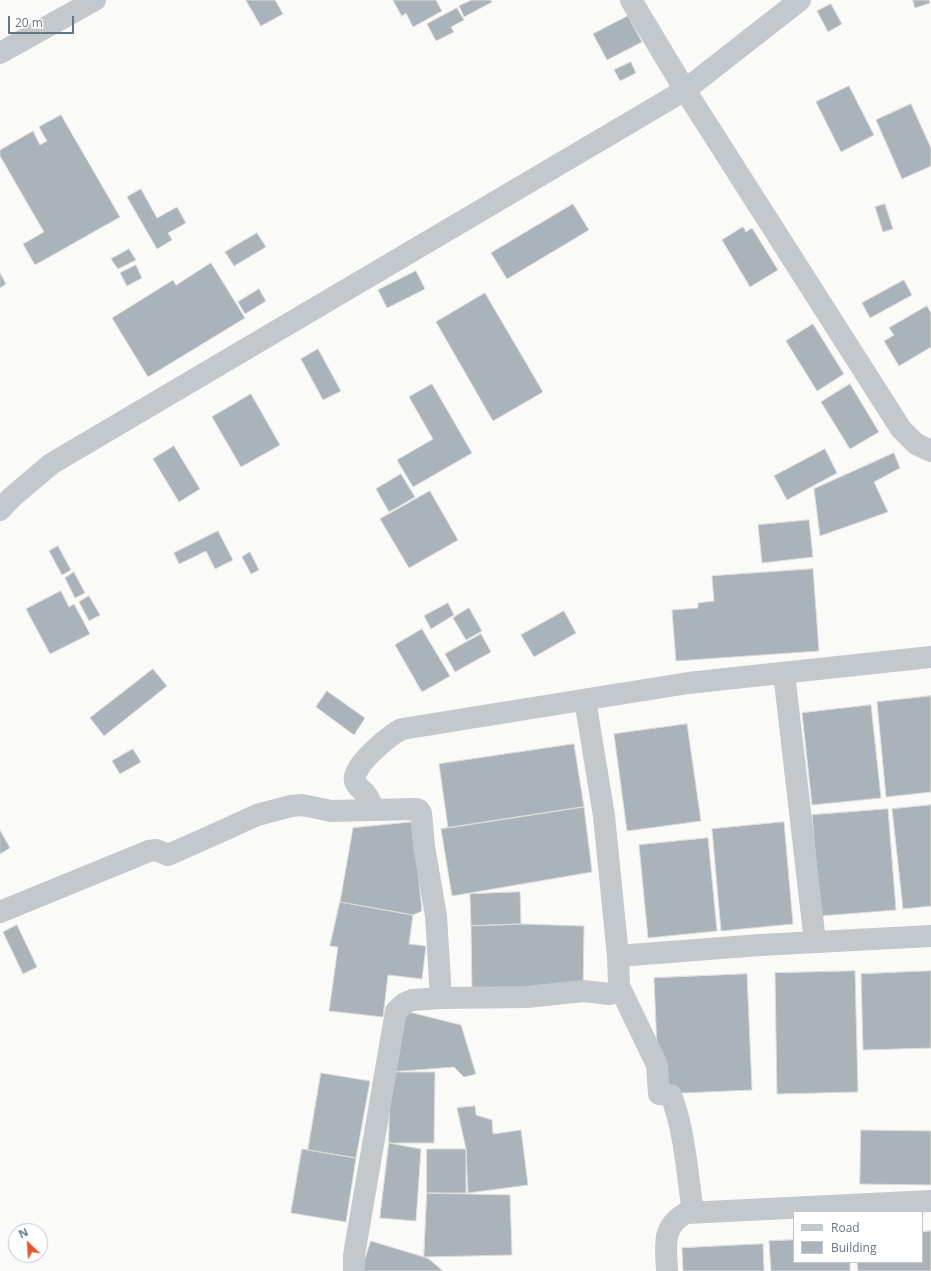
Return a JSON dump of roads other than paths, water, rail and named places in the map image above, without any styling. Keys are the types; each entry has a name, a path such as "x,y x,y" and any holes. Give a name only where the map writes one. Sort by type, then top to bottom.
{"street":[{"path":"0,54 95,0"},
{"path":"631,0 685,90 901,429 916,444 931,451"},
{"path":"0,510 11,498 51,464 685,90 800,0"},
{"path":"372,810 370,800 357,786 354,781 354,776 362,764 380,744 402,729 688,683 931,657"},
{"path":"784,673 816,942"},
{"path":"585,700 604,816 618,956 619,986 657,1065 659,1094 671,1095 677,1112 681,1128 693,1212"},
{"path":"0,912 149,851 156,850 168,855 257,815 291,806 302,805 331,811 416,809 421,813 424,846 436,916 441,998"},
{"path":"618,956 760,945 931,936"},
{"path":"354,1271 354,1255 396,1011 405,1003 412,1000 441,998 527,997 583,991 610,994 617,990 619,986"},
{"path":"667,1271 666,1244 669,1228 678,1217 686,1213 931,1201"}]}
